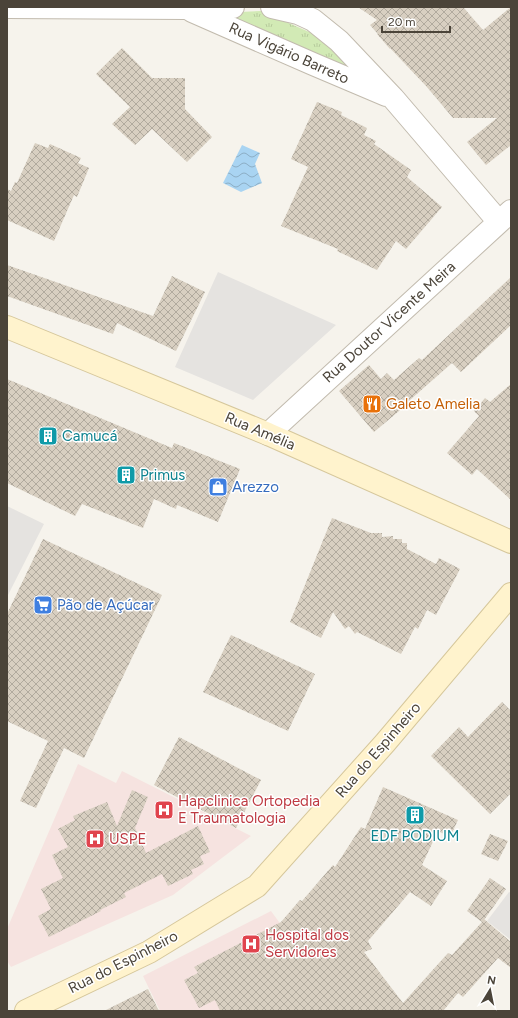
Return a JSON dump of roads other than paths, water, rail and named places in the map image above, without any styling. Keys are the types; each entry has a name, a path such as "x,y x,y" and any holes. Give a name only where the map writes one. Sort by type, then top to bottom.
{"street":[{"name":"Rua Vigário Barreto","path":"7,7 233,7"},
{"name":"Rua Vigário Barreto","path":"272,7 298,12 314,20 339,41 505,216"},
{"name":"Rua Vigário Barreto","path":"186,8 393,98"},
{"name":"Rua Doutor Vicente Meira","path":"268,434 505,216"},
{"name":"Rua Amélia","path":"7,327 268,434 511,542"},
{"name":"Rua do Espinheiro","path":"26,1011 149,952 257,886 385,743 511,594"}],"water":[{"path":"242,145 260,153 255,164 262,183 241,192 223,183"}],"place":[{"name":"Galeto Amelia","path":"372,404"},
{"name":"Camucá","path":"48,436"},
{"name":"Primus","path":"126,475"},
{"name":"Arezzo","path":"218,487"},
{"name":"Pão de Açúcar","path":"43,605"},
{"name":"Hapclinica Ortopedia E Traumatologia","path":"164,810"},
{"name":"EDF PODIUM","path":"415,815"},
{"name":"USPE","path":"95,839"},
{"name":"Hospital dos Servidores","path":"251,944"}]}
